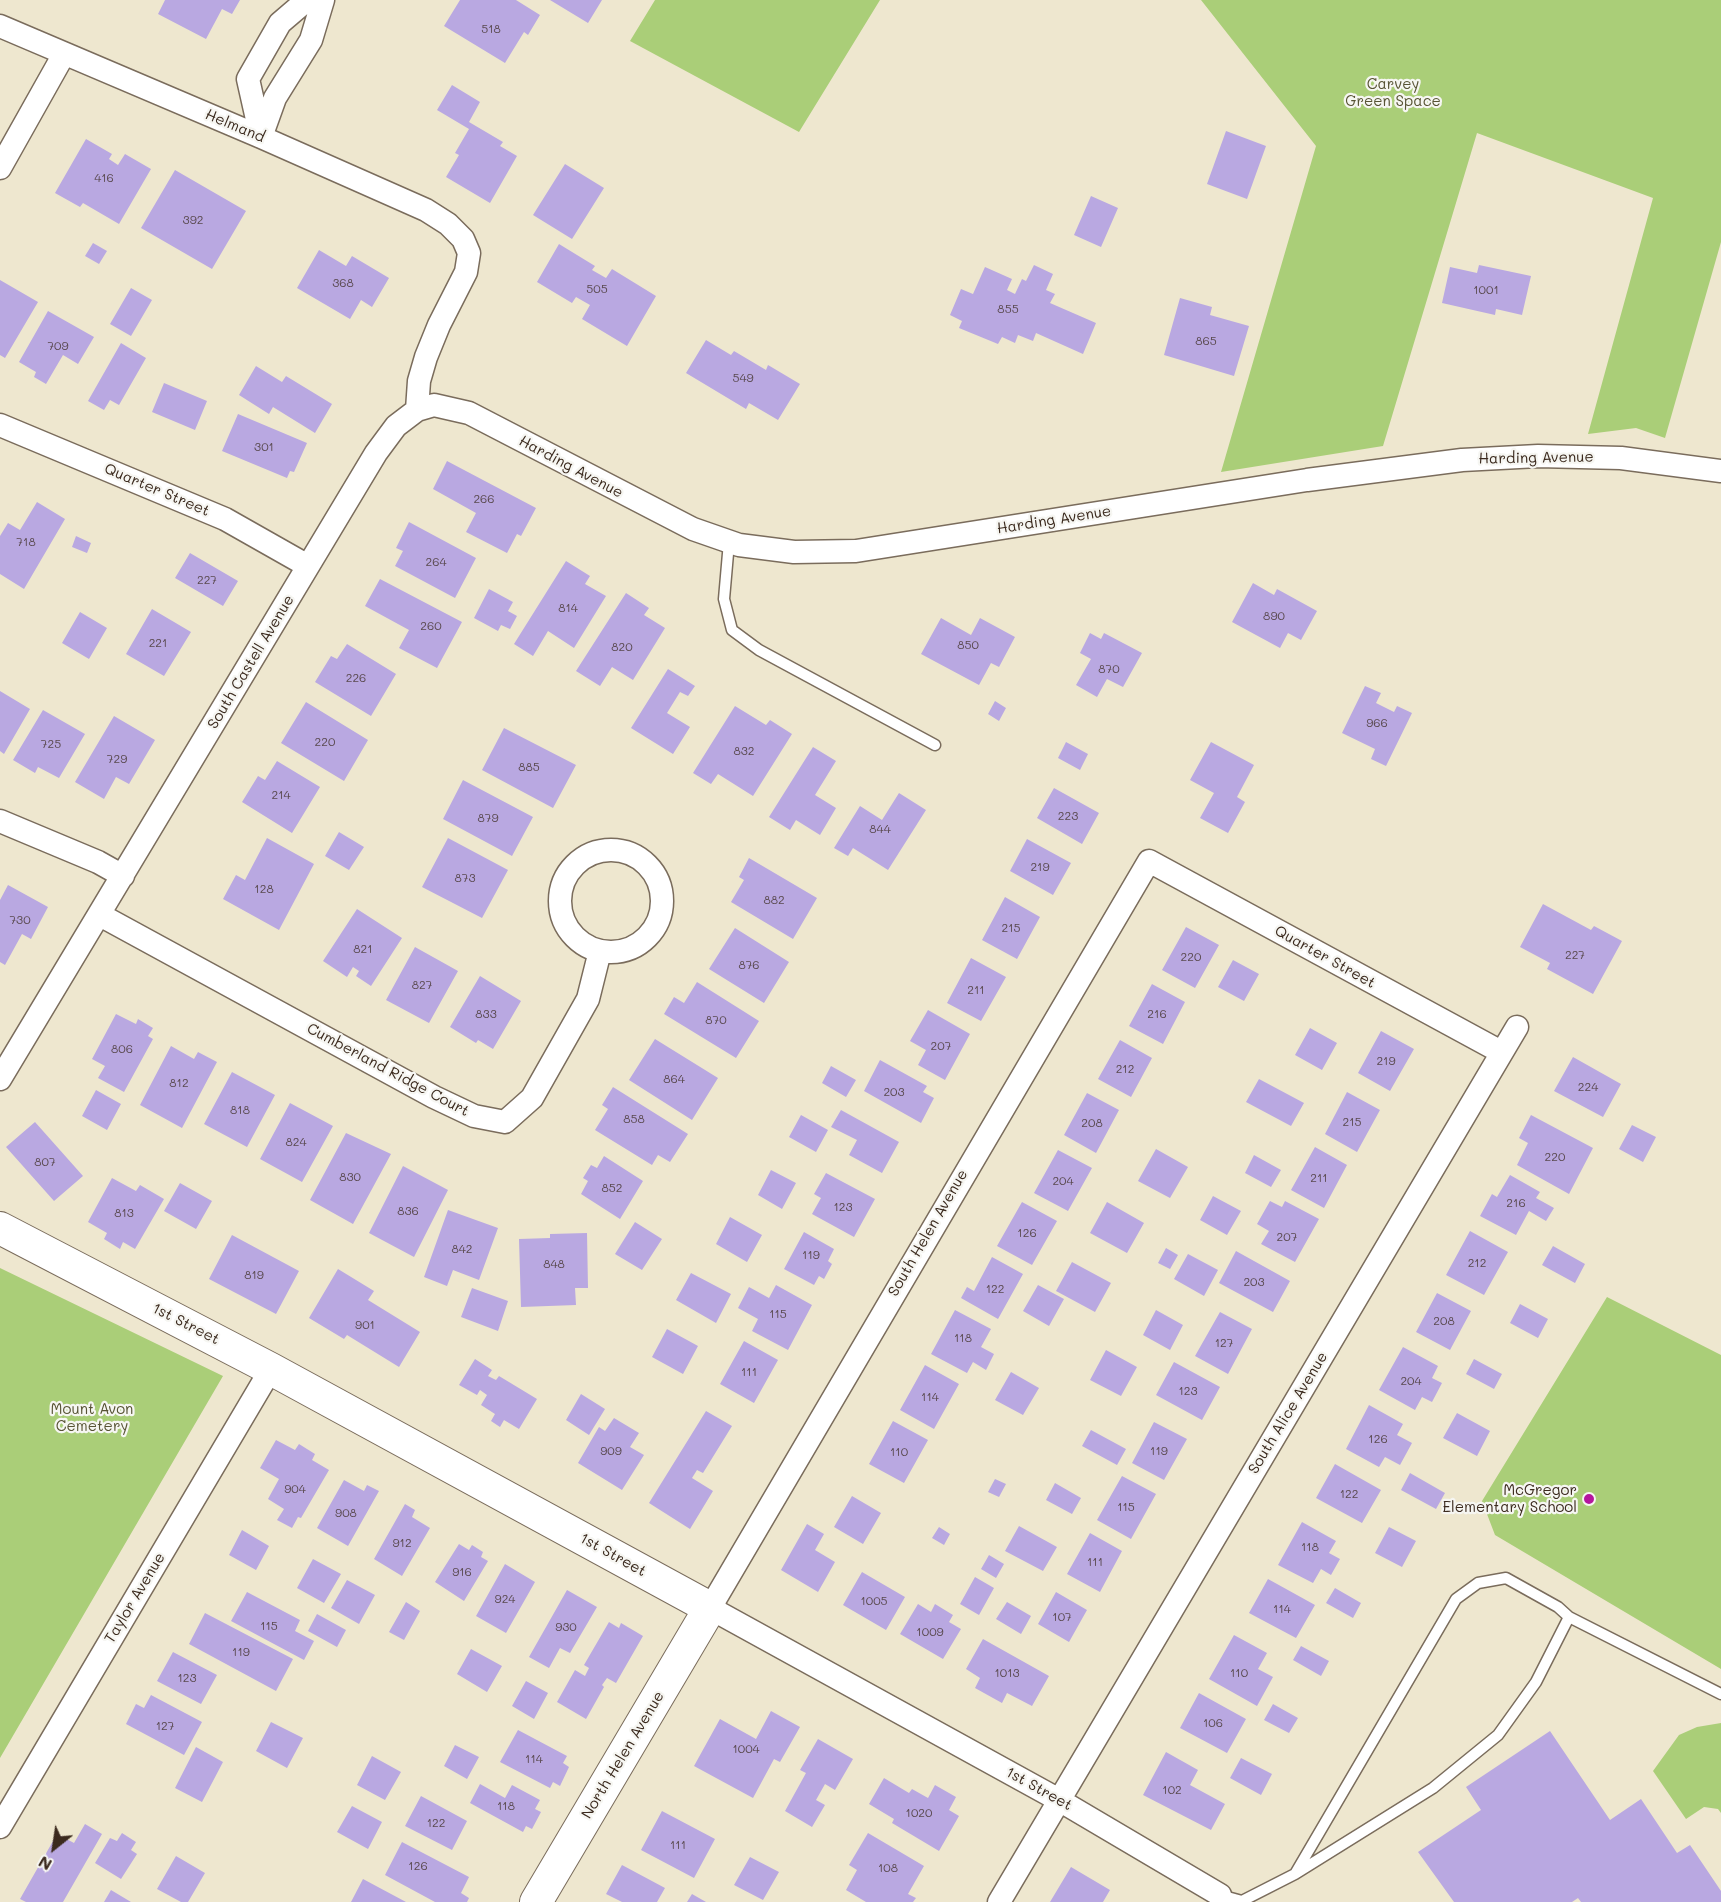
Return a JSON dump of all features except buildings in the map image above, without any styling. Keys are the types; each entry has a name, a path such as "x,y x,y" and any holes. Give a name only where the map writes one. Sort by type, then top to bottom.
{"street":[{"path":"261,137 248,79 280,22 307,0"},
{"path":"261,137 274,98 311,40 323,0"},
{"name":"Helmand","path":"0,26 261,137 426,210 448,224 463,239 469,254 466,272 439,325 426,357 419,381 417,410"},
{"path":"0,168 64,54"},
{"name":"Harding Avenue","path":"417,410 434,405 469,413 640,504 693,529 729,542 794,552 856,551 1307,480 1462,460 1538,456 1621,458 1721,471"},
{"name":"South Castell Avenue","path":"0,1079 376,453 396,426 417,410"},
{"name":"Quarter Street","path":"0,425 225,519 308,566"},
{"path":"0,820 98,862 123,876"},
{"path":"615,850 632,854 646,864 657,877 662,893 662,910 657,925 640,943 617,952 600,951 584,945 572,934 563,919 561,894 570,870 583,859 598,852 615,850"},
{"name":"Quarter Street","path":"1149,861 1501,1052"},
{"name":"South Helen Avenue","path":"710,1608 1149,861"},
{"name":"Cumberland Ridge Court","path":"100,915 434,1097 474,1116 505,1122 532,1098 588,999 600,951"},
{"name":"South Alice Avenue","path":"999,1902 1517,1027"},
{"name":"1st Street","path":"0,1228 271,1369 710,1608 1059,1800 1220,1895"},
{"name":"Taylor Avenue","path":"0,1827 271,1369"},
{"name":"North Helen Avenue","path":"536,1902 710,1608"}],"lane":[{"path":"729,542 724,599 732,630 759,651 935,745"},
{"path":"1295,1874 1456,1599 1478,1582 1506,1578 1558,1607 1569,1617 1721,1694"},
{"path":"1220,1895 1242,1901 1295,1874 1433,1788 1498,1735 1536,1682 1569,1617"}],"green space":[{"path":"655,0 880,0 799,132 630,41"},
{"name":"Carvey Green Space","path":"1201,0 1721,0 1721,242 1665,438 1636,428 1588,434 1653,198 1477,133 1383,446 1221,472 1316,146"},
{"name":"Mount Avon Cemetery","path":"0,1268 223,1376 0,1758"},
{"path":"1607,1297 1721,1355 1721,1669 1495,1535 1482,1501"},
{"path":"1721,1723 1721,1813 1718,1809 1704,1807 1686,1819 1653,1771 1679,1735 1697,1727"}],"place":[{"name":"McGregor Elementary School","path":"1589,1499"}]}
